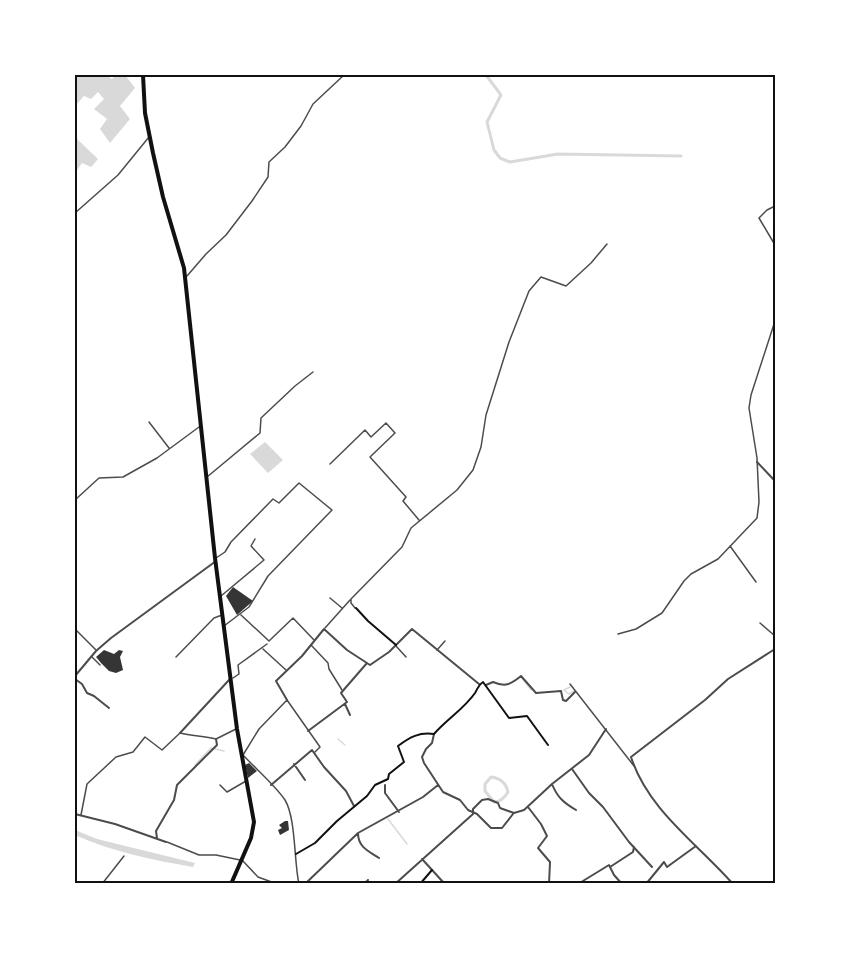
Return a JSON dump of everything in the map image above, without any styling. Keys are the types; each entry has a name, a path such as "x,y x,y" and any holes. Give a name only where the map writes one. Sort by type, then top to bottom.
{"highway":[{"path":"143,75 142,92 149,137 163,197 184,268 220,596 237,729 254,822 232,883"}],"main road":[{"path":"356,608 395,645"},
{"path":"296,854 315,843 367,796 375,785 388,779 389,774 404,762 398,746 415,735 434,734 483,682 509,718 527,716 548,746"},
{"path":"420,884 432,870"}],"street":[{"path":"185,279 226,235 252,201 268,177 269,162 285,147 301,126 313,104 344,75"},
{"path":"75,213 118,175 149,137"},
{"path":"775,206 759,218 775,245"},
{"path":"271,785 312,750 314,752 320,747 276,681 402,547 409,531 457,490 473,470 481,447 488,409 529,291 541,277 566,286 591,263 607,244"},
{"path":"618,634 636,629 662,613 691,574 718,559 757,518 759,502 757,462 750,418 750,402 761,360 775,321"},
{"path":"206,478 260,433 261,418 313,372"},
{"path":"148,422 170,449"},
{"path":"330,464 365,430 371,437 386,423 395,433 370,457 406,497 402,501 420,520"},
{"path":"75,500 99,478 123,477 170,449 200,426"},
{"path":"757,462 775,481"},
{"path":"109,708 87,693 75,677 96,651 216,560 273,499 279,503 299,483 332,510 268,576 249,607 224,626"},
{"path":"220,596 264,560 250,546 255,539"},
{"path":"729,545 756,582"},
{"path":"394,555 397,558"},
{"path":"330,598 343,609"},
{"path":"351,599 351,603 356,608"},
{"path":"240,614 269,641 293,618 314,640"},
{"path":"176,657 214,618 223,615"},
{"path":"760,623 775,636"},
{"path":"75,629 96,651"},
{"path":"324,629 347,650 370,665 412,629 479,684"},
{"path":"436,650 445,641"},
{"path":"80,816 87,784 116,757 133,752 145,737 162,750 231,678 238,675 238,665 267,644"},
{"path":"310,645 328,663 329,669 343,691 341,693 347,702 345,704 350,715"},
{"path":"395,645 406,657"},
{"path":"263,648 287,670"},
{"path":"634,767 631,757 705,700 728,679 775,649"},
{"path":"91,657 100,665"},
{"path":"343,691 367,663"},
{"path":"486,685 493,682 503,686 510,685 521,676 536,693 561,691 563,700 566,701 575,692"},
{"path":"570,684 634,767 665,813 733,884"},
{"path":"287,700 259,729 243,755 285,801 289,812 299,884"},
{"path":"308,731 345,704"},
{"path":"180,733 216,739 237,729"},
{"path":"434,734 432,742 422,757 439,787 443,792 460,800 491,828 502,828 514,813 528,807 552,784 589,755 606,729"},
{"path":"157,838 156,831 174,801 177,785 217,745 216,739"},
{"path":"314,752 346,791 354,807"},
{"path":"294,764 305,780"},
{"path":"571,769 652,867"},
{"path":"220,785 227,792 247,780"},
{"path":"552,784 561,800 576,810"},
{"path":"385,785 385,793 399,812"},
{"path":"436,791 439,787"},
{"path":"305,884 358,833 399,812 439,787"},
{"path":"473,814 472,809 478,803 488,799 497,802 500,808 514,813"},
{"path":"528,807 547,836 538,848 550,862 549,884"},
{"path":"75,814 115,824 199,855 216,855 242,860 258,877 277,884"},
{"path":"395,884 473,814"},
{"path":"358,833 358,841 366,850 379,858"},
{"path":"646,884 664,862 667,867 696,846"},
{"path":"610,867 628,857 634,847"},
{"path":"102,884 124,856"},
{"path":"422,859 443,882 442,884"},
{"path":"578,884 603,866 609,865 622,884"}],"shaded area":[{"path":"75,75 106,75 112,79 116,75 125,75 135,88 120,106 130,119 110,143 100,129 107,119 94,109 104,99 98,92 91,99 84,96 75,106"},
{"path":"75,137 98,159 91,167 82,163 75,173"},
{"path":"265,442 283,460 268,473 250,454"},
{"path":"75,830 97,839 195,863 193,867 118,851 75,835"}],"building":[{"path":"233,587 253,601 237,615 226,596"},
{"path":"104,650 114,654 119,650 123,651 120,657 123,670 116,673 109,671 101,663 96,657"},
{"path":"249,763 257,771 248,778 245,765"},
{"path":"288,821 289,830 280,835 278,830 282,828 279,825"}],"waterway":[{"path":"486,75 501,95 487,122 494,150 500,158 510,162 558,154 681,156"},
{"path":"522,678 531,690"},
{"path":"570,687 564,690 569,694 574,691"},
{"path":"338,739 345,745"},
{"path":"195,765 211,748 224,751"},
{"path":"491,777 502,782 508,792 503,799 496,802 485,791 485,784 491,777"},
{"path":"388,819 407,844"}]}
